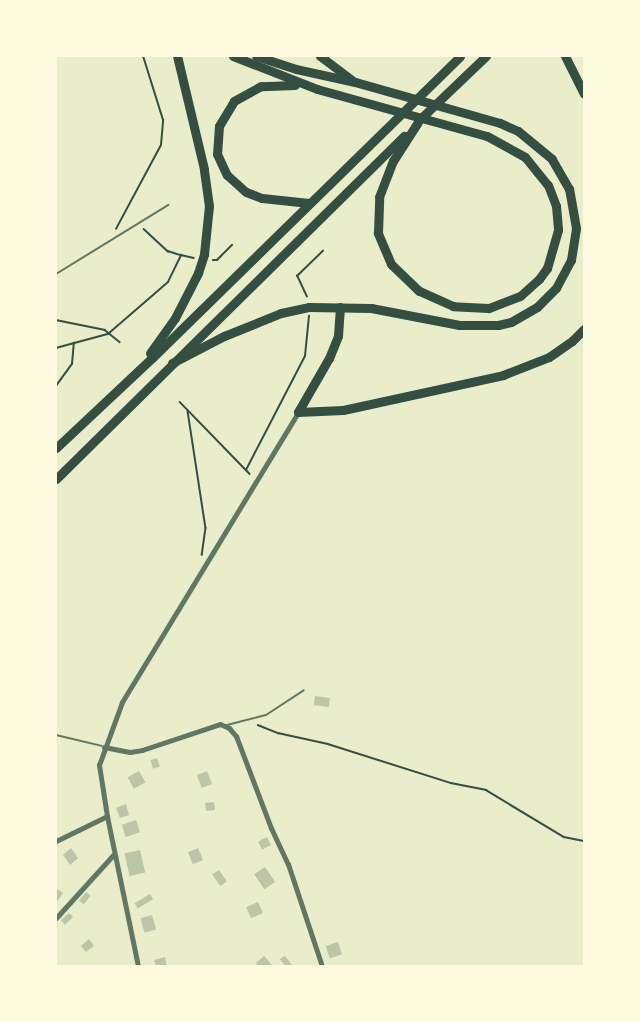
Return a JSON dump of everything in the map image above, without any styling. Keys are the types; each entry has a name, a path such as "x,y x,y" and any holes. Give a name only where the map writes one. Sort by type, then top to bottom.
{"highway":[{"path":"104,402 147,357 164,334 191,289 204,254 209,206 207,185 177,56"},
{"path":"233,56 317,88 487,136 516,150 541,174 556,206 558,230 546,268 539,279 520,296 488,308 464,308 441,302 411,285 391,264 380,240 377,215 380,190 393,161 418,122"},
{"path":"172,363 224,336 281,313 309,308 371,308 459,325 486,327 511,322 525,315 556,288 567,268 574,247 576,228 569,189 561,172 541,148 518,131 500,123 355,82 296,69 256,56"},
{"path":"320,56 355,82"},
{"path":"427,87 449,56"},
{"path":"56,448 460,56"},
{"path":"56,479 486,56"},
{"path":"565,56 585,94"},
{"path":"309,203 262,198 246,192 224,171 217,154 216,141 224,113 247,91 276,84 317,88"},
{"path":"298,412 338,336 340,307"},
{"path":"298,412 343,410 503,375 549,357 585,329"}],"street":[{"path":"138,966 99,776 105,747 122,702 298,412"},
{"path":"105,747 130,752 142,750 220,724 236,736 271,828 288,864 322,966"},
{"path":"56,841 107,816"},
{"path":"56,918 114,854"}],"lane":[{"path":"56,274 168,205"},
{"path":"224,726 253,720 276,710 304,690"},
{"path":"56,735 105,747"}],"path":[{"path":"110,241 161,145 163,120 143,56"},
{"path":"132,227 146,229 168,251 194,258"},
{"path":"206,260 218,260 232,245"},
{"path":"309,300 297,276 323,251"},
{"path":"56,348 108,334 168,282 181,255"},
{"path":"246,470 305,356 309,315"},
{"path":"56,320 105,330 120,342"},
{"path":"56,386 72,364 74,342"},
{"path":"180,402 256,480"},
{"path":"188,411 206,528 199,573"},
{"path":"253,720 261,728 353,752 451,783 486,790 564,837 585,842"}],"building":[{"path":"315,696 330,698 329,707 314,705"},
{"path":"157,758 160,767 153,769 150,760"},
{"path":"139,771 145,782 134,789 128,777"},
{"path":"207,771 212,784 202,788 197,775"},
{"path":"214,802 215,810 206,811 205,803"},
{"path":"126,804 129,815 120,818 116,808"},
{"path":"136,820 140,832 126,837 122,825"},
{"path":"267,837 271,845 262,850 258,842"},
{"path":"71,848 78,858 70,865 63,855"},
{"path":"198,848 203,860 193,864 188,852"},
{"path":"140,850 145,872 130,876 124,854"},
{"path":"265,867 275,882 264,889 254,874"},
{"path":"219,870 227,882 220,886 212,874"},
{"path":"57,889 63,893 56,903 56,891"},
{"path":"86,892 91,896 84,904 79,901"},
{"path":"150,894 153,899 138,908 135,903"},
{"path":"258,902 263,913 251,918 246,907"},
{"path":"69,913 73,917 65,925 61,920"},
{"path":"152,915 156,929 145,933 140,918"},
{"path":"89,939 94,946 86,952 81,946"},
{"path":"338,942 342,954 330,958 326,946"},
{"path":"264,956 273,966 258,966 256,963"},
{"path":"285,956 292,965 285,966 280,959"},
{"path":"165,957 167,966 156,966 154,960"}]}
